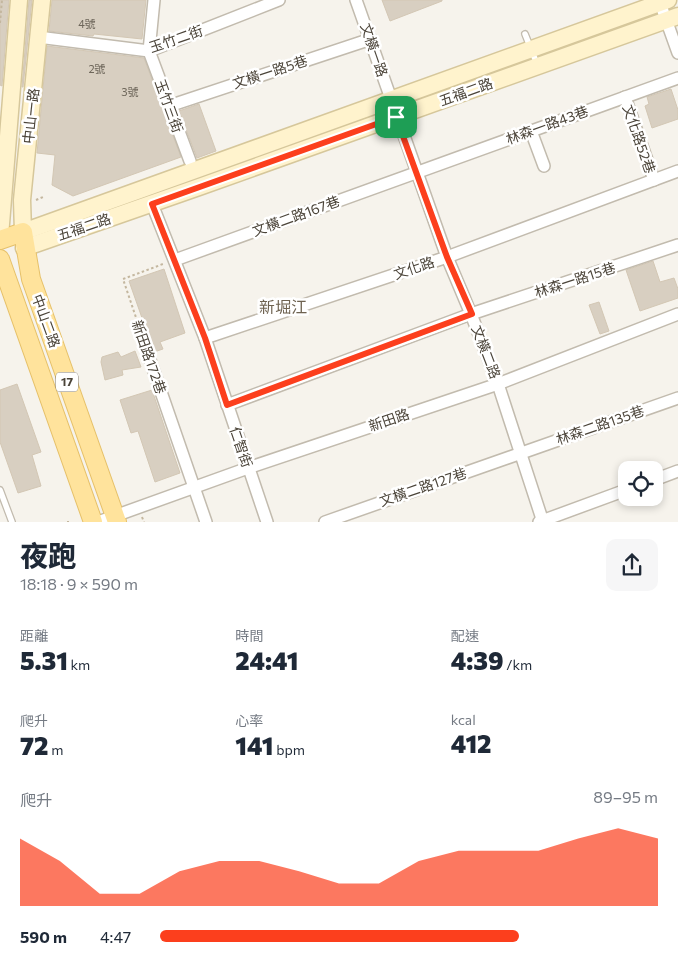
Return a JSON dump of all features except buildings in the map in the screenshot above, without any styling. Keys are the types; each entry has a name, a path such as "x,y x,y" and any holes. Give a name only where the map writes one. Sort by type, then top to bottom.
{"main road":[{"name":"五福二路","path":"0,240 24,240"},
{"name":"五福二路","path":"0,258 24,240"},
{"name":"中山二路","path":"24,240 31,279 110,519"},
{"name":"中山二路","path":"0,258 93,522"}],"street":[{"name":"中山一路","path":"0,236 19,0"},
{"name":"中山一路","path":"24,240 22,200 42,0"},
{"path":"149,51 154,0"},
{"name":"玉竹二街","path":"38,37 149,51 279,0"},
{"name":"文橫一路","path":"356,0 371,39 390,100"},
{"path":"662,1 672,18 678,53"},
{"name":"五福二路","path":"24,240 390,100 662,1"},
{"name":"五福二路","path":"24,240 152,204 672,18"},
{"name":"文橫一路5巷","path":"169,106 371,39"},
{"name":"玉竹三街","path":"149,51 190,161"},
{"name":"林森一路43巷","path":"416,172 678,78"},
{"name":"文化路52巷","path":"625,98 654,180"},
{"name":"文橫二路","path":"390,100 447,257 472,314 498,384 521,452 541,521"},
{"path":"531,131 544,166"},
{"name":"文化路","path":"205,338 447,257 678,171"},
{"name":"文橫二路167巷","path":"175,260 416,172"},
{"name":"仁智街","path":"152,204 205,338 268,522"},
{"name":"林森一路15巷","path":"227,405 472,314 678,245"},
{"name":"新田路","path":"110,519 193,487 498,384 678,314"},
{"name":"新田路172巷","path":"150,360 206,522"},
{"name":"林森二路135巷","path":"521,452 678,398"},
{"name":"文橫二路127巷","path":"325,522 521,452"},
{"path":"663,477 678,471"},
{"path":"541,521 618,493"}],"lane":[{"path":"525,34 538,66"},
{"path":"0,490 12,522"}],"path":[{"path":"0,22 2,0"},
{"name":"新田路172巷","path":"150,360 123,280 175,260"}],"district":[{"name":"新堀江","path":"283,307"}],"route":[{"path":"396,117 447,257 472,314 227,405 205,338 152,204 396,117"}]}
